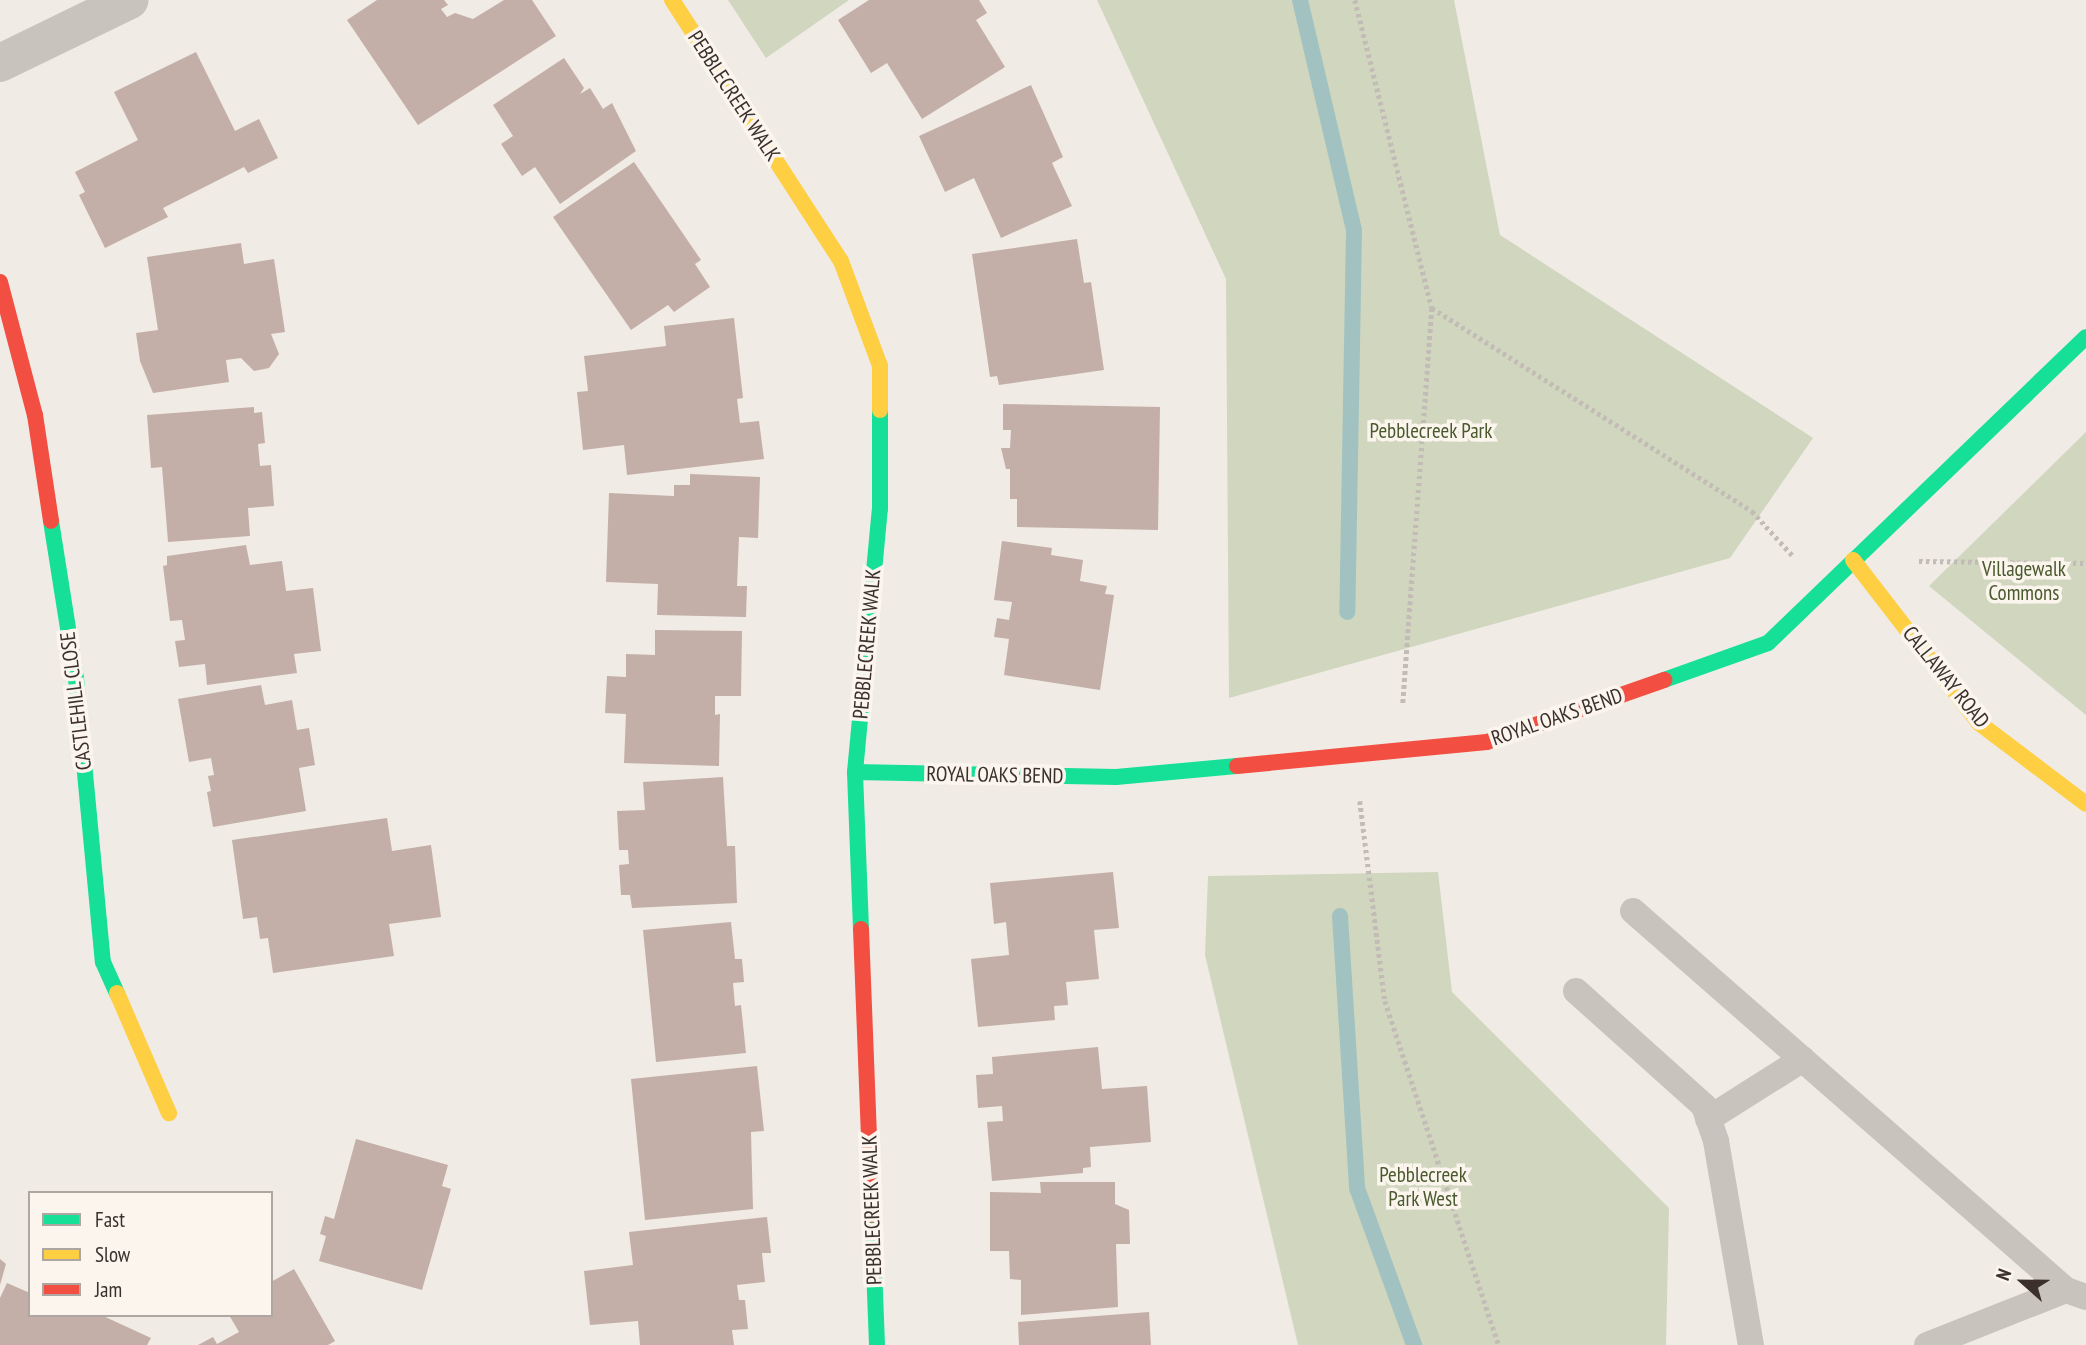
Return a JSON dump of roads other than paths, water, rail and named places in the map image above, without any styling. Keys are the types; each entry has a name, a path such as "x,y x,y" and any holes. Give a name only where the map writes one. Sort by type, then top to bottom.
{"street":[{"path":"0,63 130,0"},
{"name":"PEBBLECREEK WALK","path":"672,0 841,261 880,366 880,509 855,772 877,1345"},
{"name":"CASTLEHILL CLOSE","path":"0,282 35,415 76,678 103,962 169,1113"},
{"name":"ROYAL OAKS BEND","path":"855,772 1116,777 1487,742 1768,643 2086,337"},
{"name":"CALLAWAY ROAD","path":"1853,560 1979,723 2086,804"}],"lane":[{"path":"1633,911 2076,1294"},
{"path":"1576,991 1704,1106 1716,1142 1751,1345"},
{"path":"1708,1119 1803,1059"},
{"path":"1927,1345 2076,1294"}],"waterway":[{"path":"1300,0 1354,230 1347,612"},
{"path":"1340,916 1357,1188 1414,1345"}],"park label":[{"name":"Pebblecreek Park","path":"1431,431"},
{"name":"Villagewalk Commons","path":"2024,581"},
{"name":"Pebblecreek Park West","path":"1423,1187"}]}
